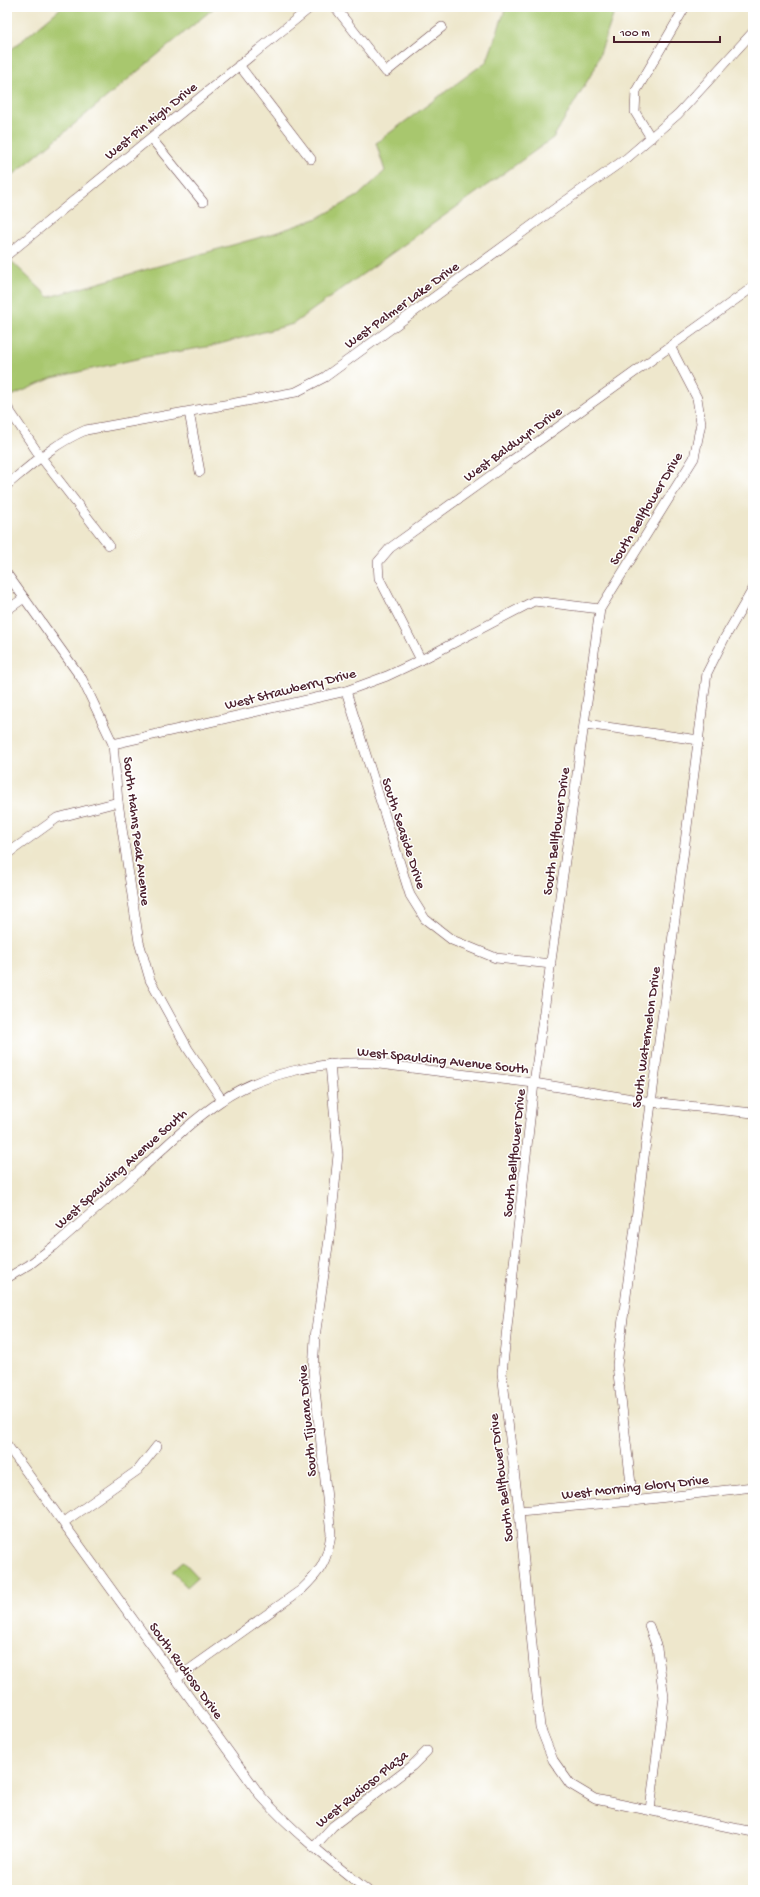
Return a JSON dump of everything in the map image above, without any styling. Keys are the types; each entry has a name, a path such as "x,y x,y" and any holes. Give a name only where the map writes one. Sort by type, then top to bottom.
{"street":[{"name":"West Pin High Drive","path":"7,255 311,7"},
{"path":"334,7 386,72 442,27"},
{"path":"651,138 635,112 636,91 685,7"},
{"name":"West Palmer Lake Drive","path":"7,485 40,456 67,438 86,430 296,392 325,377 558,206 628,158 678,114 753,32"},
{"path":"239,65 311,159"},
{"path":"151,138 203,202"},
{"name":"West Baldwyn Drive","path":"421,660 379,578 378,562 390,548 671,348 753,287"},
{"name":"South Bellflower Drive","path":"671,348 697,398 701,423 694,458 600,609 534,1083 502,1373 519,1511 540,1727 553,1760 570,1784 595,1799 753,1832"},
{"path":"7,407 40,456 109,545"},
{"path":"188,412 200,472"},
{"name":"South Hahns Peak Avenue","path":"7,574 82,680 113,744 118,802 139,942 150,980 188,1049 222,1100"},
{"name":"South Watermelon Drive","path":"632,1501 617,1365 707,673 724,638 753,589"},
{"path":"7,610 24,598"},
{"name":"West Strawberry Drive","path":"113,744 346,691 387,676 421,660 534,601 600,609"},
{"name":"South Seaside Drive","path":"346,691 410,895 425,919 452,940 496,958 551,964"},
{"path":"585,724 699,740"},
{"path":"7,854 57,818 118,802"},
{"name":"West Spaulding Avenue South","path":"7,1278 54,1246 194,1121 222,1100 254,1084 280,1074 330,1064 352,1062 371,1063 534,1083 651,1102 753,1112"},
{"name":"South Tijuana Drive","path":"176,1679 301,1590 317,1575 325,1562 329,1549 331,1534 313,1372 315,1337 330,1232 338,1155 330,1064"},
{"name":"South Rudioso Drive","path":"7,1444 260,1795 284,1822 313,1848 367,1890"},
{"path":"64,1522 138,1470 157,1446"},
{"name":"West Morning Glory Drive","path":"519,1511 632,1501 753,1487"},
{"path":"649,1626 656,1648 664,1697 650,1810"},
{"name":"West Rudioso Plaza","path":"313,1848 333,1826 412,1766 427,1751"}],"green space":[{"path":"62,7 215,7 7,180 7,53"},
{"path":"506,7 616,7 595,68 553,138 293,324 212,346 145,357 52,378 7,398 7,262 9,259 49,297 275,233 318,218 358,196 385,171 376,143 487,61"},
{"path":"183,1561 198,1577 187,1587 172,1571"}]}
